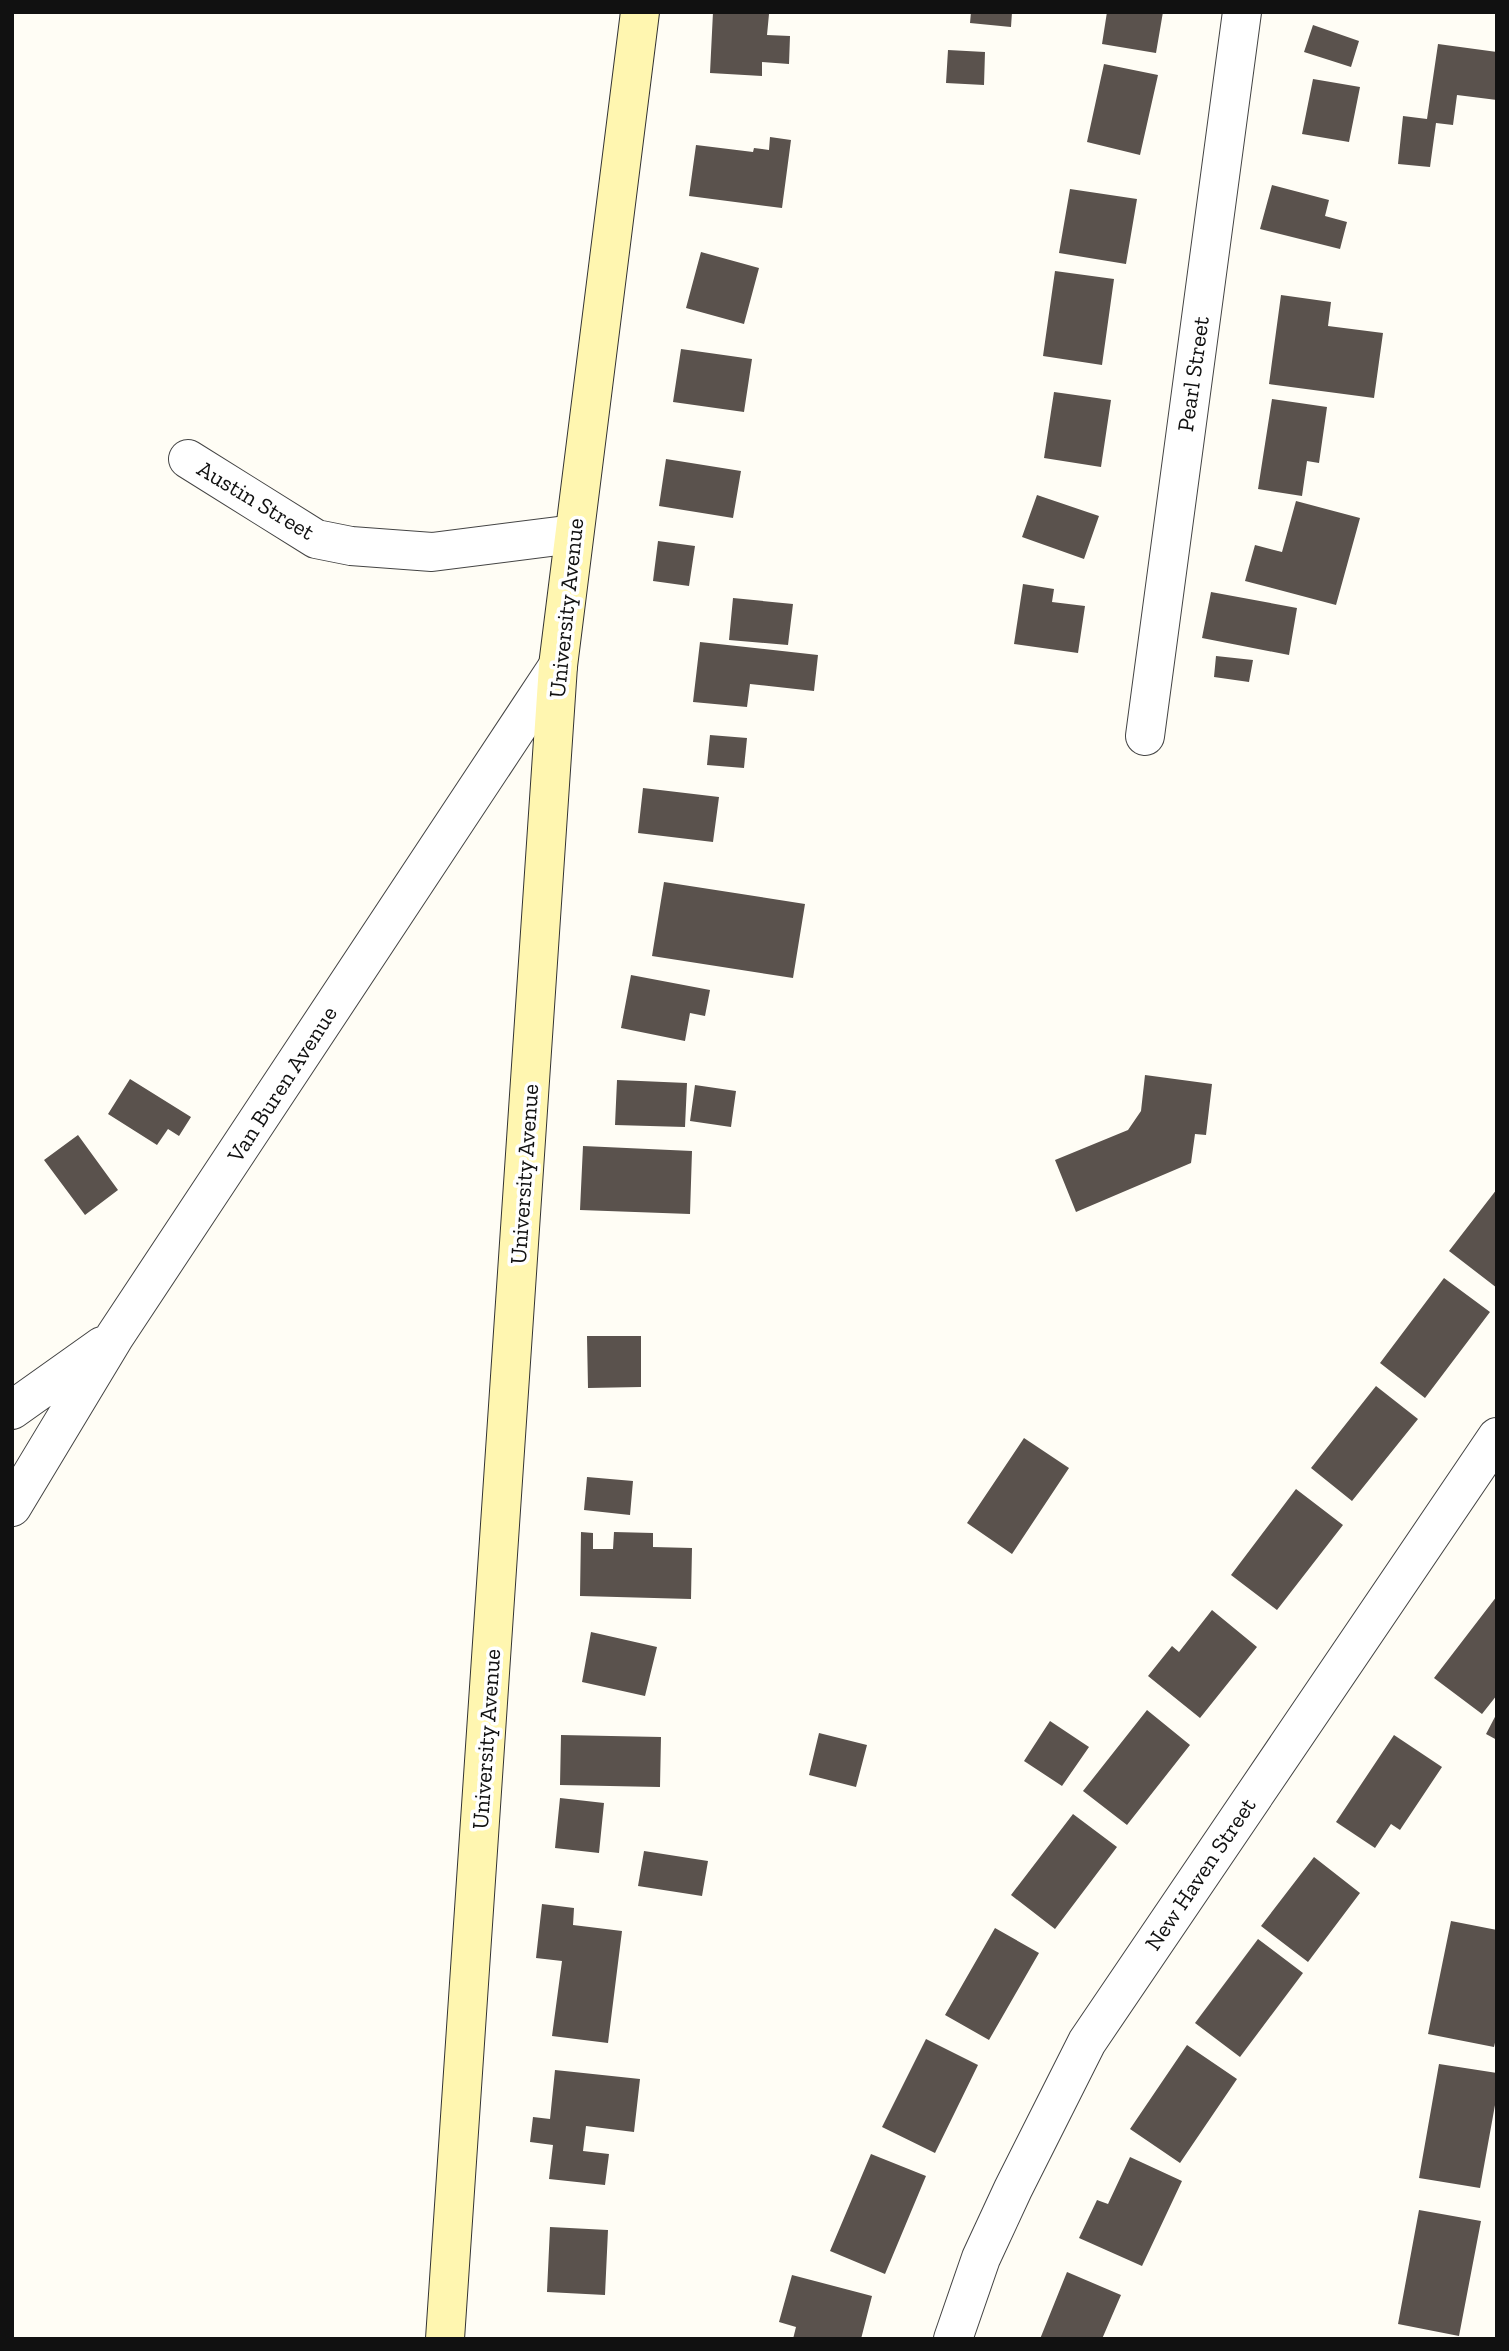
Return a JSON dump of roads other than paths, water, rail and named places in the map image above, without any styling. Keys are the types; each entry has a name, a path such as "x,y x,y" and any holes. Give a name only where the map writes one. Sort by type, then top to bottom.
{"main road":[{"name":"University Avenue","path":"445,2339 558,666 640,12"}],"street":[{"name":"Pearl Street","path":"1145,737 1242,12"},
{"name":"Austin Street","path":"188,459 316,539 432,552 574,534"},
{"name":"Van Buren Avenue","path":"12,1507 115,1336 558,666"},
{"path":"12,1410 115,1336"},
{"name":"New Haven Street","path":"953,2339 981,2258 1087,2042 1497,1437"}]}
